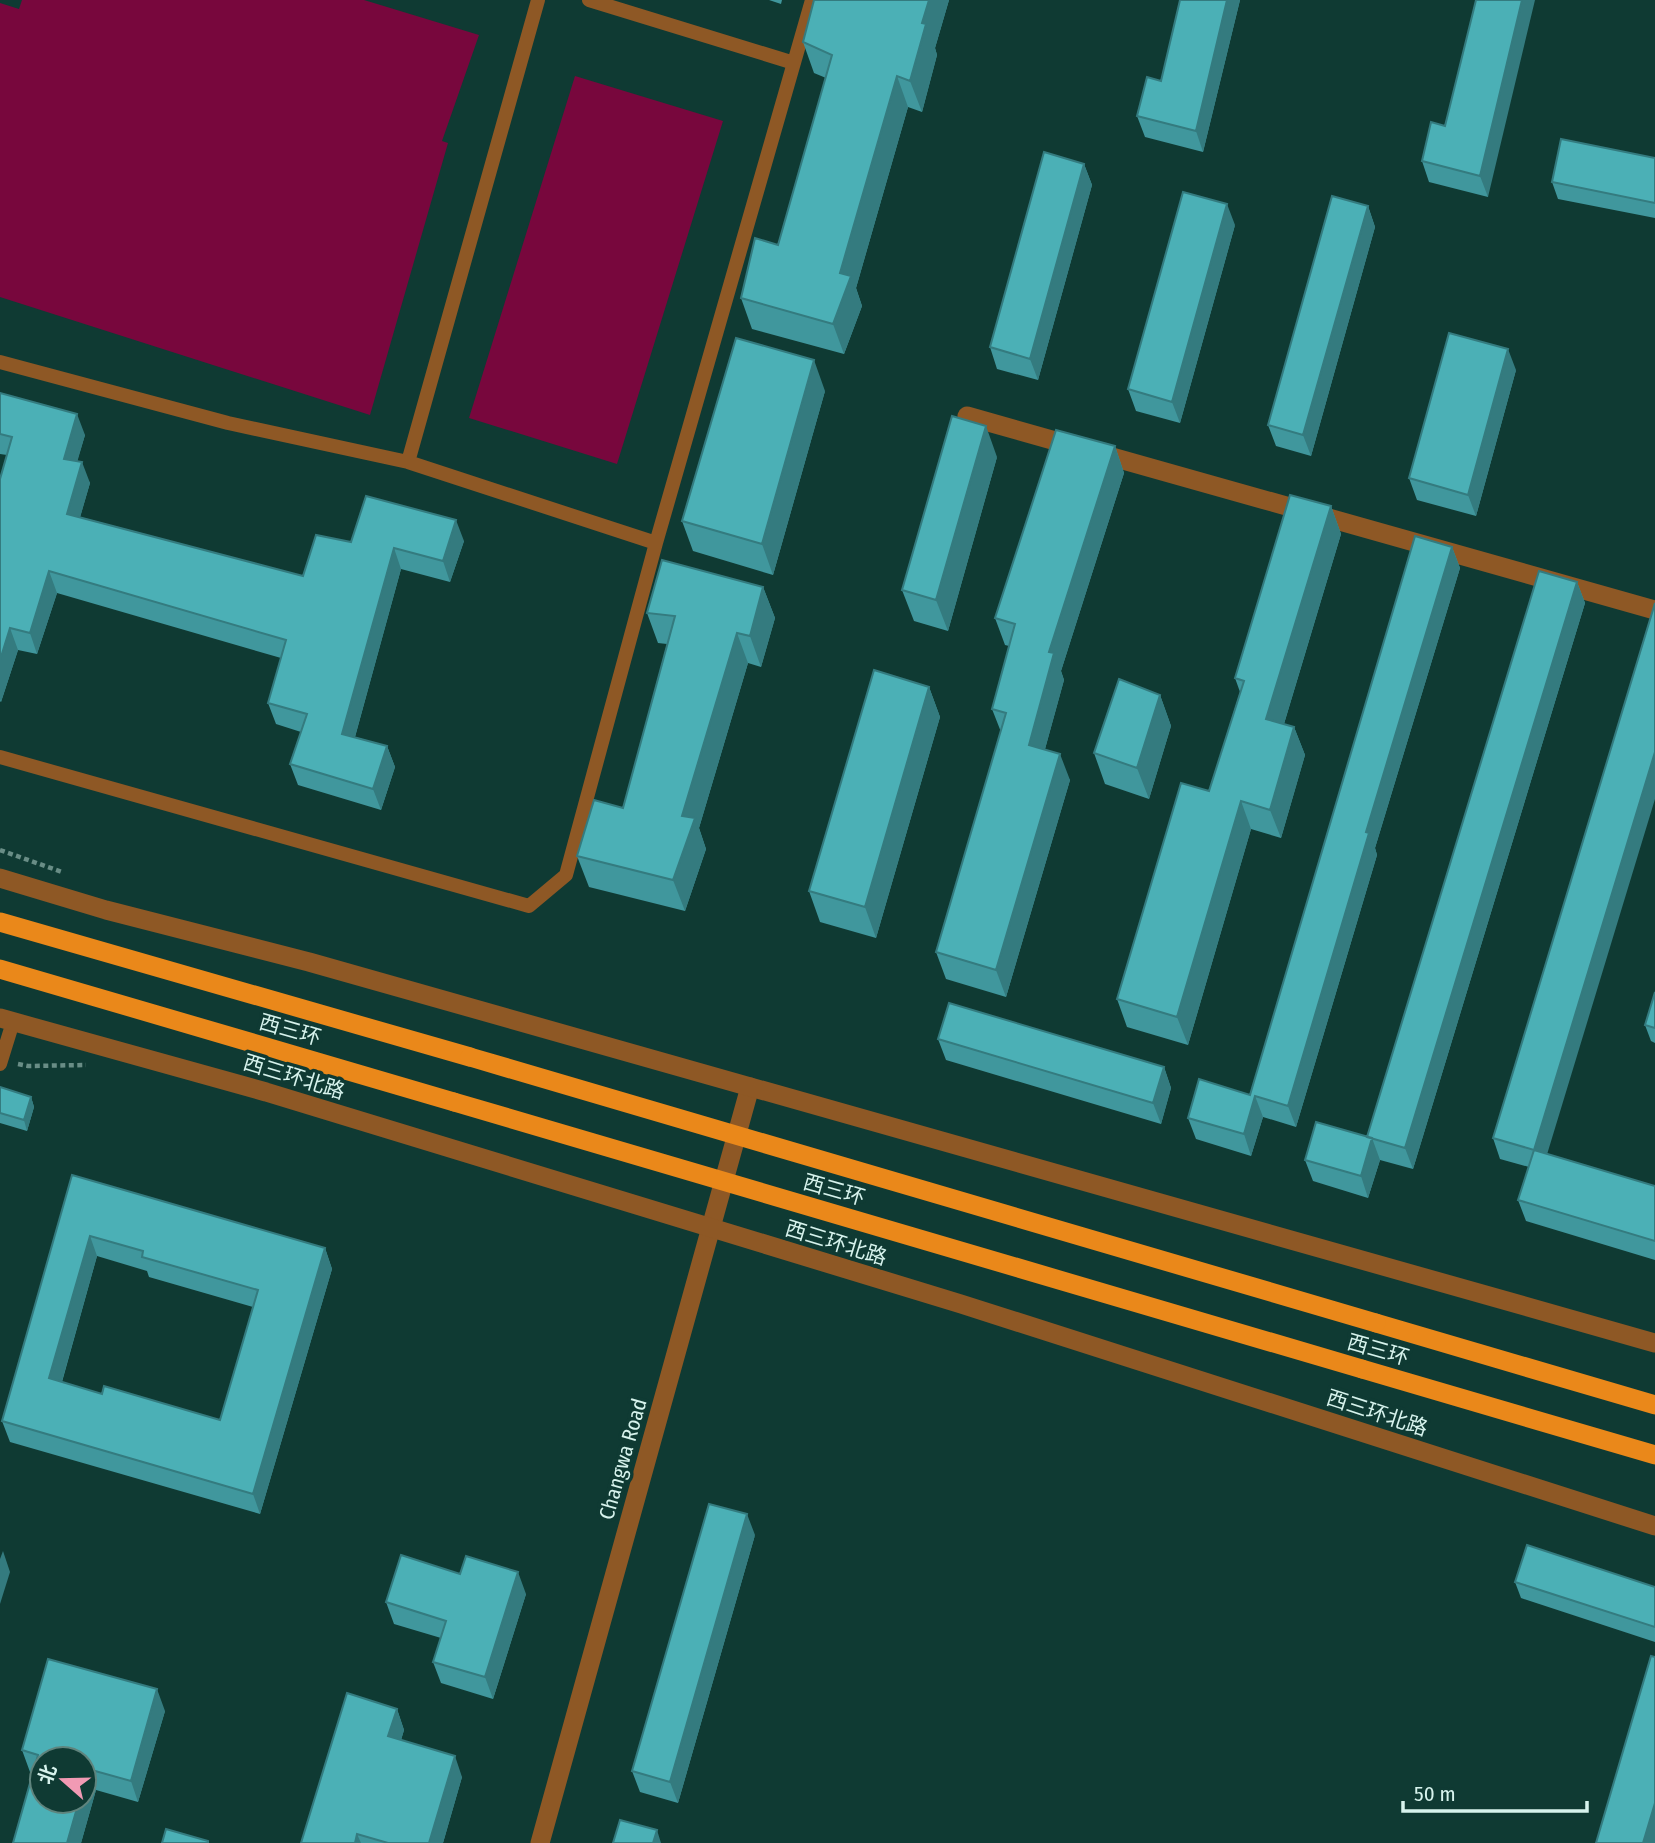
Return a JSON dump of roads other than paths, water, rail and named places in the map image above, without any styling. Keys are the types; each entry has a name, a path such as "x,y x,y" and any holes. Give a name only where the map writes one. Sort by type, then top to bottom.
{"highway":[{"name":"西三环","path":"0,922 1655,1405"},
{"name":"西三环","path":"0,968 1655,1455"}],"street":[{"path":"967,416 1655,610"},
{"path":"0,878 1655,1343"},
{"name":"西三环北路","path":"7,1020 266,1092 961,1304 1655,1526"},
{"name":"Changwa Road","path":"540,1843 750,1087"}],"lane":[{"path":"408,463 538,0"},
{"path":"589,0 794,63"},
{"path":"0,757 529,906 566,875 656,543 812,0"},
{"path":"0,362 228,423 408,463 656,543"},
{"path":"0,1064 7,1020"}]}
